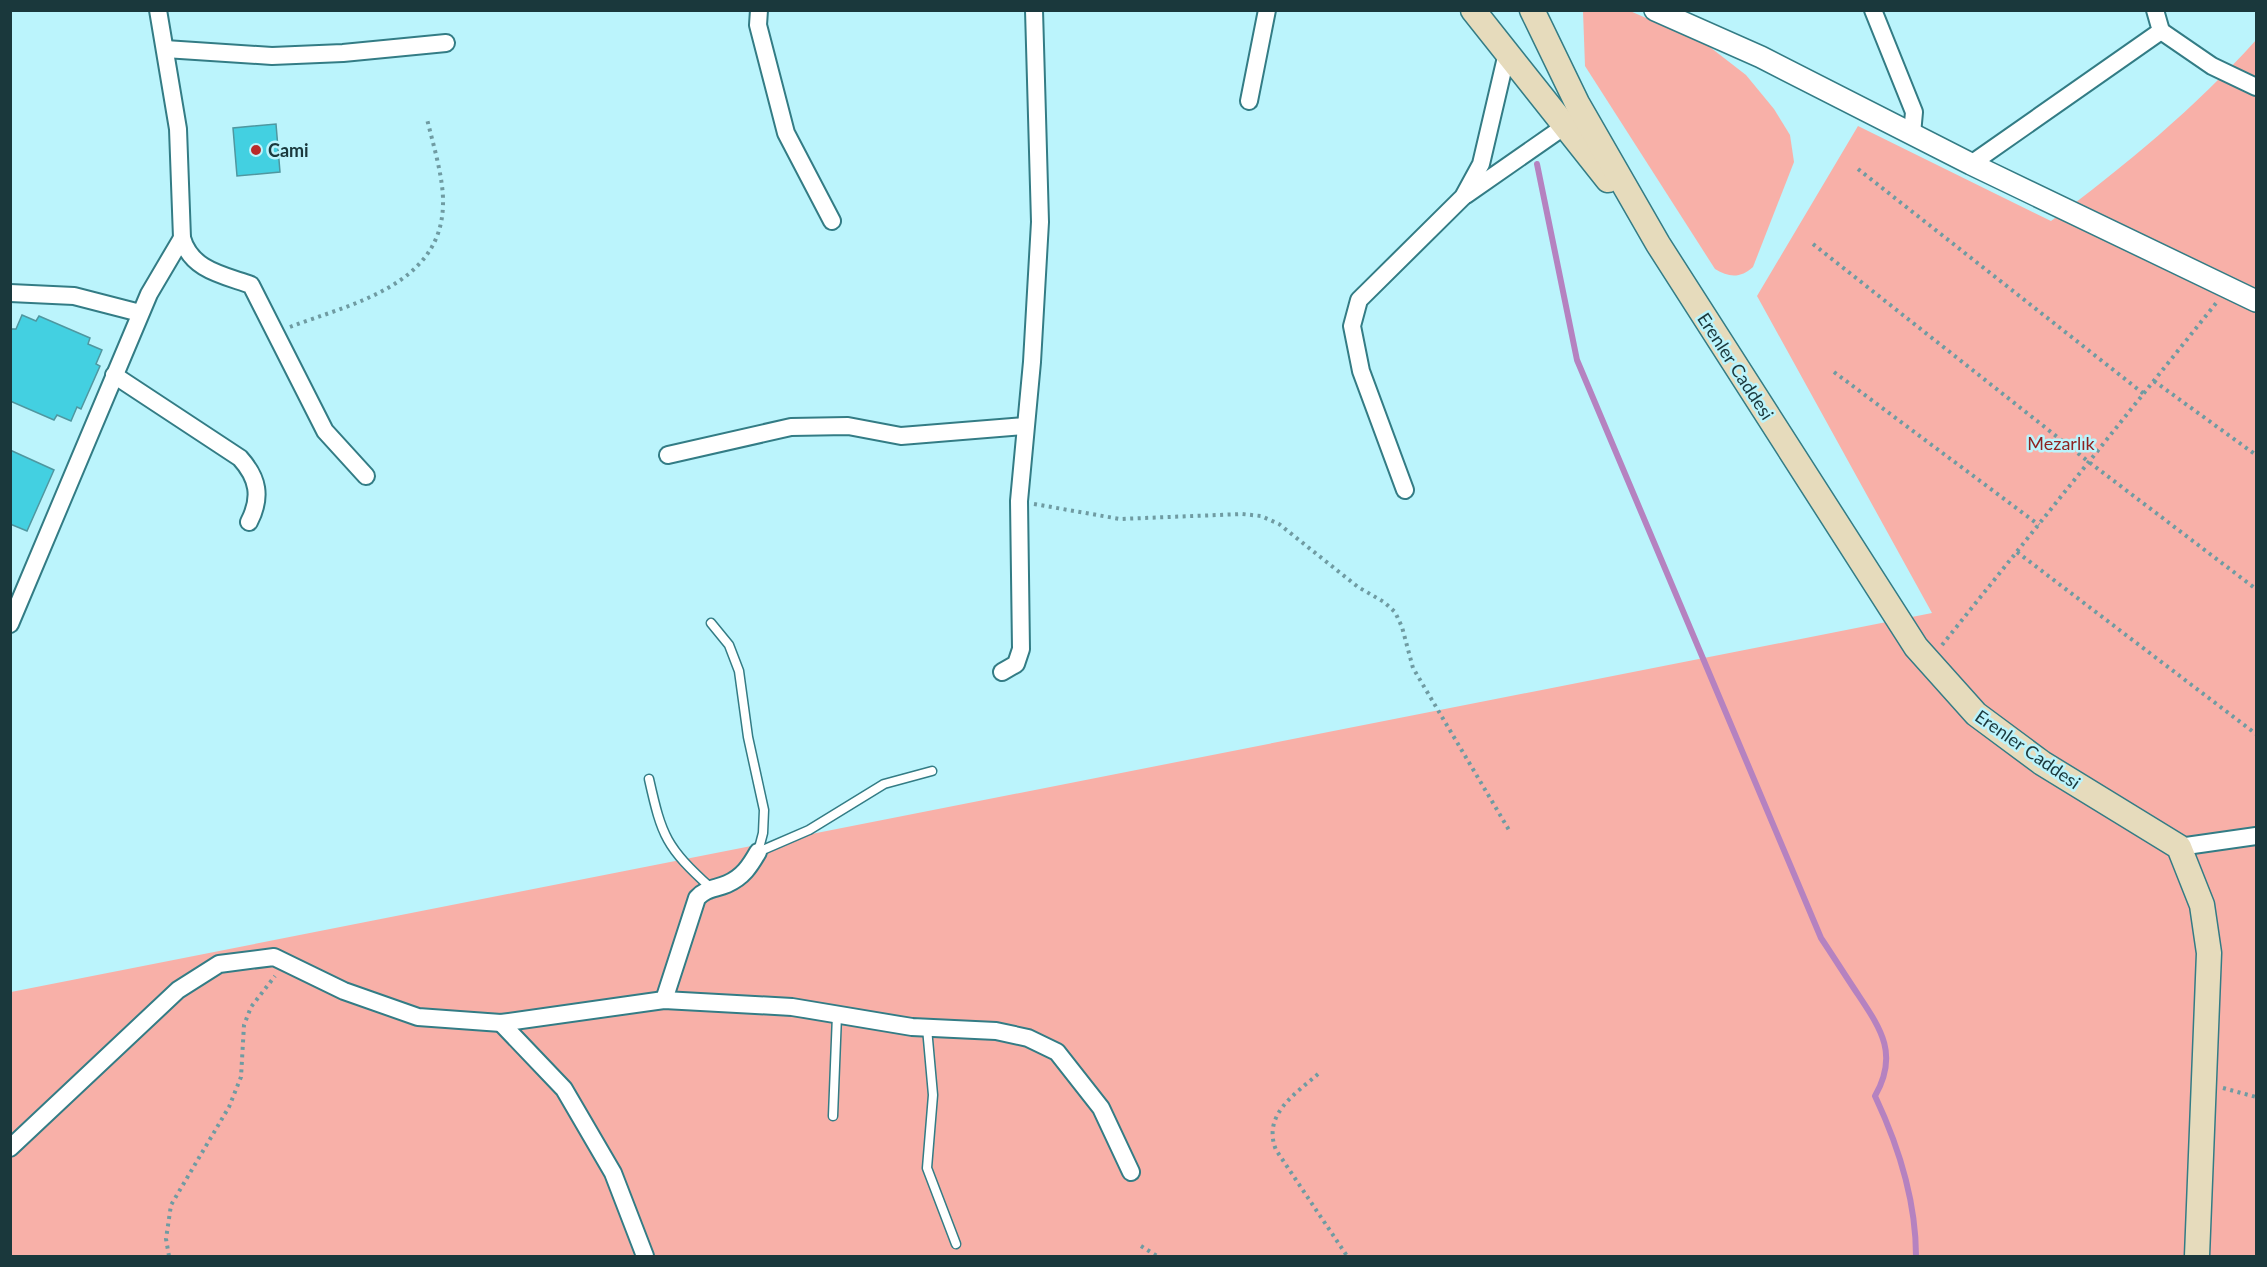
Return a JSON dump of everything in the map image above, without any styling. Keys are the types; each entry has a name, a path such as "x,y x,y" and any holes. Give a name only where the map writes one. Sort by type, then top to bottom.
{"main road":[{"name":"Erenler Caddesi","path":"1473,10 1658,244"},
{"name":"Erenler Caddesi","path":"1539,17 1577,103 1658,244 1916,647 1976,714 2042,763 2179,847"},
{"path":"2179,847 2202,905 2209,953 2197,1257"}],"street":[{"path":"158,10 178,129 182,238 185,249 201,267 251,285 325,430 366,476"},
{"path":"759,10 758,25 786,133 832,221"},
{"path":"1002,672 1016,664 1021,649 1019,501 1032,362 1040,222 1034,10"},
{"path":"1249,101 1268,10"},
{"path":"1655,10 1761,57 1971,164 2256,301"},
{"path":"1692,10 1761,57"},
{"path":"1873,10 1914,112 1912,134"},
{"path":"2155,10 2161,31 2212,66 2256,87"},
{"path":"1971,164 2161,31"},
{"path":"165,49 272,56 343,53 446,43"},
{"path":"1463,197 1481,164 1507,53"},
{"path":"1405,490 1361,371 1352,326 1359,300 1463,197 1565,126"},
{"path":"10,624 148,294 182,238"},
{"path":"10,293 74,296 140,313"},
{"path":"114,375 240,458 250,469 258,496 249,522"},
{"path":"668,455 791,428 848,426 902,436 1025,426"},
{"path":"2179,847 2256,836"},
{"path":"664,1000 693,906 703,891 739,878 750,867 758,852"},
{"path":"10,1149 178,990 219,964 274,957 344,991 418,1017 501,1023 664,1000 792,1007 927,1028 996,1030 1028,1038 1057,1052 1101,1108 1131,1172"},
{"path":"501,1023 564,1089 613,1173 645,1257"}],"lane":[{"path":"711,623 729,645 739,671 748,737 764,810 763,833 758,852"},
{"path":"758,852 809,830 884,784 932,771"},
{"path":"649,779 659,822 667,842 711,888"},
{"path":"833,1116 837,1015"},
{"path":"927,1028 933,1095 927,1168 956,1244"}],"path":[{"path":"275,332 388,289 409,275 426,256 437,233 443,205 427,119"},
{"path":"1858,169 2144,394"},
{"path":"1813,244 2089,462 2256,589"},
{"path":"1929,662 2229,288"},
{"path":"1834,372 2039,525"},
{"path":"2154,381 2256,455"},
{"path":"1019,501 1120,519 1242,514 1261,516 1279,524 1358,587 1384,602 1395,612 1402,627 1413,668 1509,830"},
{"path":"2017,552 2256,734"},
{"path":"169,1257 166,1239 171,1205 229,1107 241,1077 244,1024 251,1006 286,963"},
{"path":"1318,1074 1281,1107 1272,1130 1272,1141 1347,1257"},
{"path":"2205,1083 2256,1097"},
{"path":"1141,1246 1156,1257"}],"green space":[{"path":"1583,11 1630,11 1706,44 1746,75 1774,109 1790,135 1794,162 1753,267 1748,271 1735,276 1715,269 1585,66"},
{"name":"Mezarlık","path":"2256,40 2256,1256 11,1256 11,992 1932,613 1757,296 1858,126 2051,221 2106,179 2184,113"}],"building":[{"name":"Cami","path":"276,124 280,172 237,176 233,128"},
{"path":"22,315 36,321 39,316 90,338 88,344 102,350 96,364 100,366 81,409 77,407 71,421 57,415 54,420 10,401 10,329 16,329"},
{"path":"10,450 54,470 27,531 10,524"}],"waterway":[{"path":"1537,164 1577,360 1821,938 1880,1030 1886,1054 1886,1067 1875,1096 1899,1154 1913,1215 1916,1256"}],"place":[{"name":"Cami","path":"256,150"}]}
